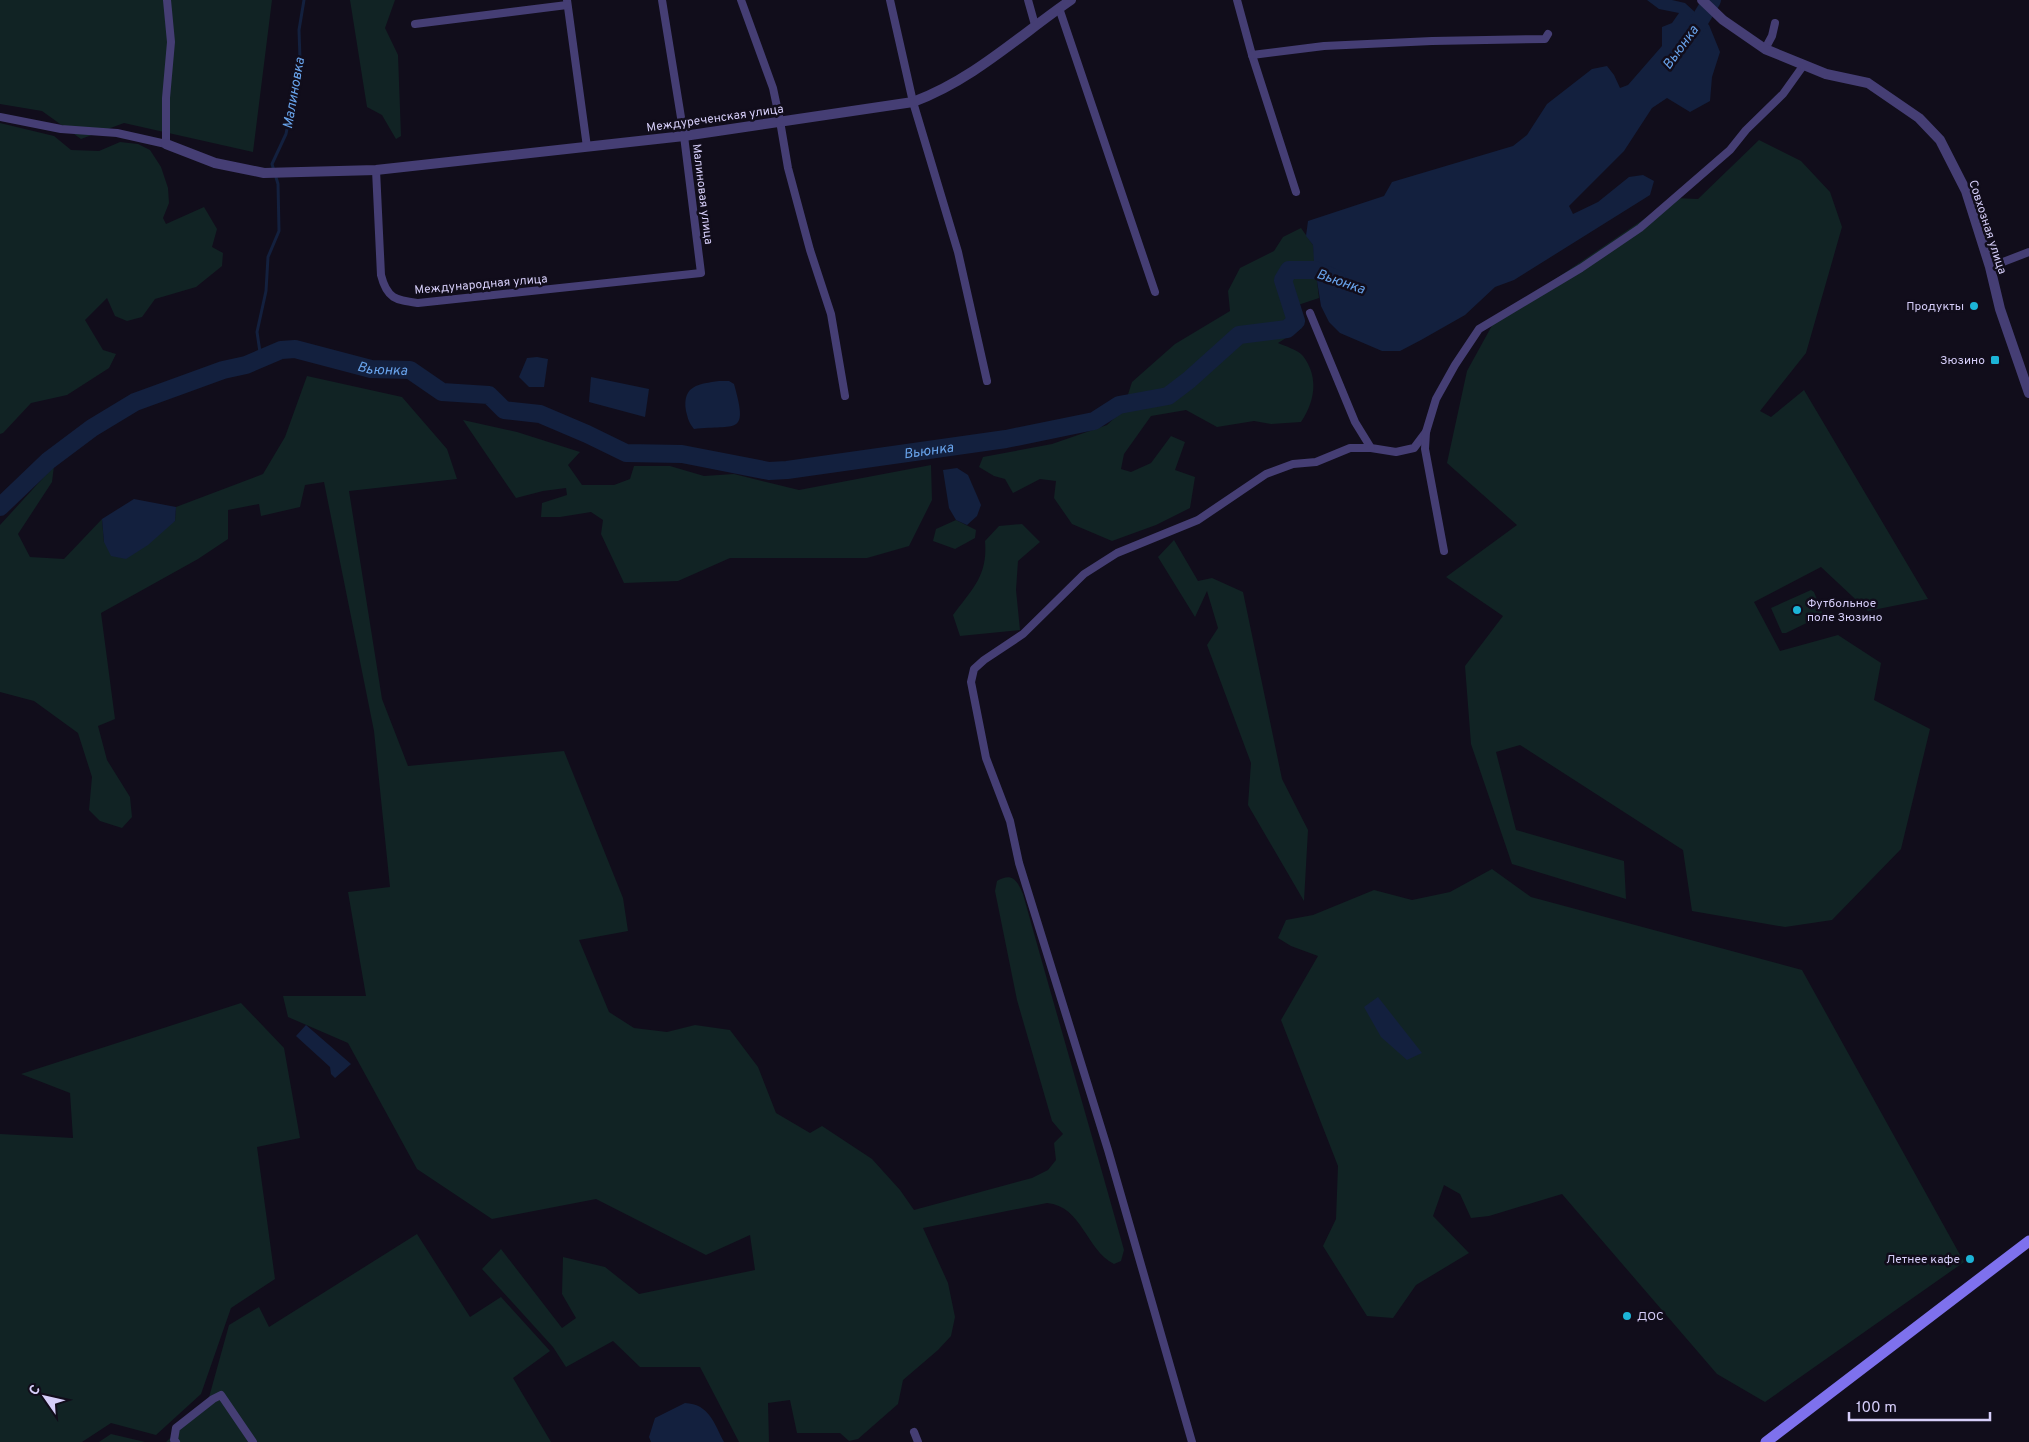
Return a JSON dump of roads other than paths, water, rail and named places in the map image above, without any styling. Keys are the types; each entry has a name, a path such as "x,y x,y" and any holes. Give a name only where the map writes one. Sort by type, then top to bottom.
{"main road":[{"path":"1766,1442 2029,1241"}],"street":[{"path":"0,117 61,130 117,133 166,144 166,98 171,42 167,0"},
{"name":"Малиновая улица","path":"662,0 684,136 701,273"},
{"path":"741,0 772,88 788,168 810,250 831,314 845,396"},
{"path":"890,0 913,102 958,252 987,381"},
{"path":"1028,0 1035,26"},
{"name":"Междуреченская улица","path":"166,144 215,163 264,173 376,170 684,136 913,102 932,95 962,79 1071,0"},
{"path":"1237,0 1252,55 1296,192"},
{"name":"Совхозная улица","path":"1702,0 1723,20 1765,50 1826,74 1868,83 1919,118 1940,140 1966,191 1990,267 2000,309 2029,393"},
{"path":"415,24 567,2 587,147"},
{"path":"1059,8 1155,292"},
{"path":"1765,50 1772,36 1775,23"},
{"path":"1252,55 1324,46 1432,41 1545,39 1548,34"},
{"path":"1444,552 1425,449 1426,432 1436,399 1455,365 1479,329 1581,268 1640,228 1730,150 1746,130 1783,94 1803,66"},
{"name":"Международная улица","path":"376,170 381,275 384,287 390,295 401,301 418,303 701,273"},
{"path":"1990,267 2029,252"},
{"path":"1310,313 1355,422 1371,448"},
{"path":"1192,1442 1108,1150 1019,863 1010,821 986,758 971,682 974,669 1022,634 1084,574 1117,553 1198,520 1266,474 1293,464 1316,462 1350,448 1371,448 1396,452 1414,448 1426,432"},
{"path":"176,1442 174,1440 176,1428 213,1399 221,1395 253,1442"},
{"path":"914,1432 918,1442"}],"water":[{"path":"1647,0 1672,0 1685,3 1709,25 1720,52 1712,77 1710,101 1690,112 1667,98 1652,108 1624,151 1569,206 1573,214 1598,202 1629,177 1643,175 1654,181 1650,195 1514,280 1495,287 1465,315 1400,351 1382,351 1340,333 1329,322 1321,306 1313,245 1306,236 1308,221 1384,196 1392,182 1513,146 1527,135 1547,104 1592,69 1607,66 1620,88 1628,85 1662,46 1662,27 1672,23 1679,13 1659,9"},
{"path":"527,358 548,359 544,387 529,387 519,377"},
{"path":"591,377 649,389 645,417 589,402"},
{"path":"729,381 734,384 740,413 739,420 729,427 694,429 686,411 685,402 689,391 705,383"},
{"path":"957,468 968,475 981,505 977,516 967,525 956,520 949,508 943,470"},
{"path":"134,499 176,507 175,521 148,545 126,559 111,556 104,542 102,519"},
{"path":"1378,997 1422,1053 1407,1060 1381,1037 1364,1007"},
{"path":"306,1025 351,1064 335,1078 331,1074 330,1067 296,1036"},
{"path":"685,1403 700,1407 710,1416 724,1442 651,1442 649,1437 655,1418"}],"waterway":[{"name":"Малиновка","path":"261,359 257,332 266,291 268,257 279,231 278,184 272,164 286,134 293,98 293,74 300,59 299,30 304,0"},
{"name":"Вьюнка","path":"1689,38 1712,0"},
{"name":"Вьюнка","path":"0,507 48,461 92,428 135,402 223,370 246,365 281,350 295,349 371,369 410,370 442,392 489,395 504,410 540,414 626,453 682,454 769,471 787,470 1006,439 1094,421 1119,405 1168,396 1189,380 1239,335 1287,329 1296,321 1283,280 1289,270 1315,270 1337,279"}],"place":[{"name":"Продукты","path":"1974,306"},
{"name":"Зюзино","path":"1995,360"},
{"name":"Футбольное поле Зюзино","path":"1797,610"},
{"name":"Летнее кафе","path":"1970,1259"},
{"name":"ДОС","path":"1627,1316"}]}
